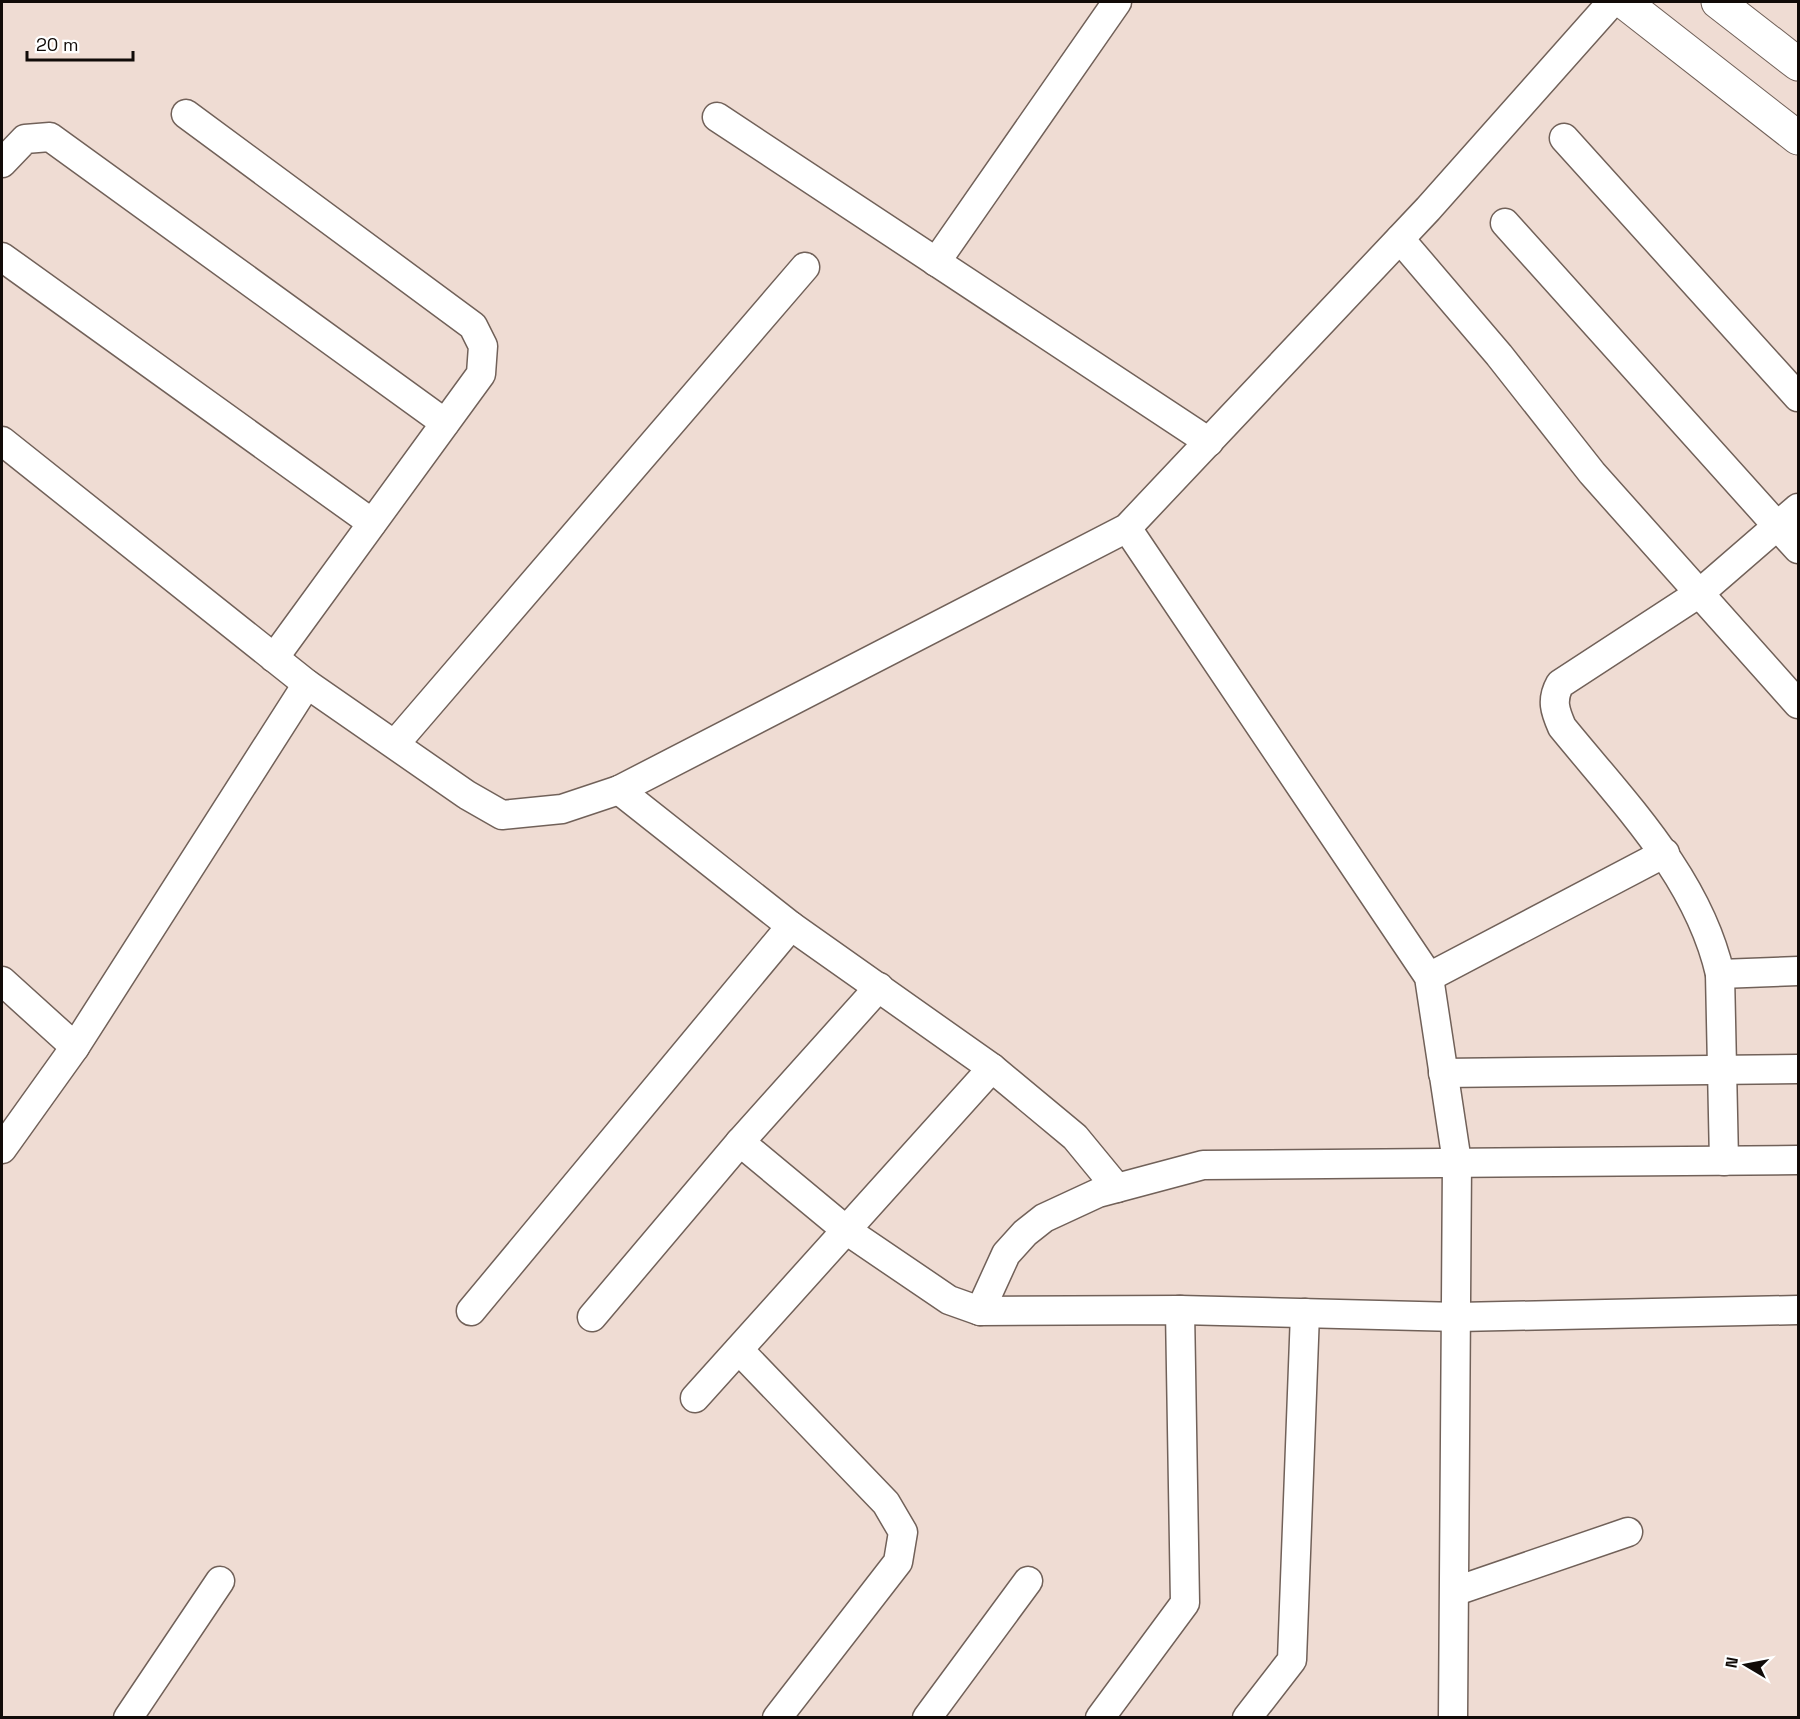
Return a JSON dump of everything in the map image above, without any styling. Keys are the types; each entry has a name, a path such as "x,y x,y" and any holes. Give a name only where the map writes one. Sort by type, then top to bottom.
{"main road":[{"path":"1624,2 1798,138"},
{"path":"1718,2 1798,64"}],"street":[{"path":"936,262 1117,2"},
{"path":"2,441 307,684 467,795 502,815 562,808 619,790 1127,528 1400,238 1612,2"},
{"path":"186,114 473,326 483,346 481,374 274,657"},
{"path":"717,117 1209,442"},
{"path":"2,163 25,139 50,137 445,423"},
{"path":"1564,138 1798,397"},
{"path":"1504,223 1788,517 1798,549"},
{"path":"1400,238 1499,355 1592,473 1701,592 1798,704"},
{"path":"2,257 372,523"},
{"path":"395,744 805,267"},
{"path":"1724,1161 1720,974 1714,944 1703,917 1665,853 1562,727 1555,709 1554,695 1560,684 1701,592 1788,517"},
{"path":"1127,528 1429,977 1457,1162 1458,1317 1453,1718"},
{"path":"2,1149 75,1047 307,684"},
{"path":"619,790 791,926 992,1068 1075,1137 1116,1188"},
{"path":"1429,977 1665,853"},
{"path":"471,1311 791,926"},
{"path":"1720,974 1798,971"},
{"path":"2,981 75,1047"},
{"path":"592,1317 740,1142 879,987"},
{"path":"695,1398 992,1068"},
{"path":"1443,1072 1798,1070"},
{"path":"740,1142 846,1230 948,1300 980,1311 1180,1310 1458,1317 1798,1310"},
{"path":"980,1311 1006,1254 1025,1233 1044,1218 1098,1193 1203,1165 1798,1160"},
{"path":"1100,1718 1185,1603 1180,1310"},
{"path":"1247,1718 1292,1660 1305,1313"},
{"path":"739,1350 886,1503 903,1532 898,1562 777,1718"},
{"path":"1456,1591 1628,1532"},
{"path":"128,1718 220,1581"},
{"path":"927,1718 1028,1581"}]}
